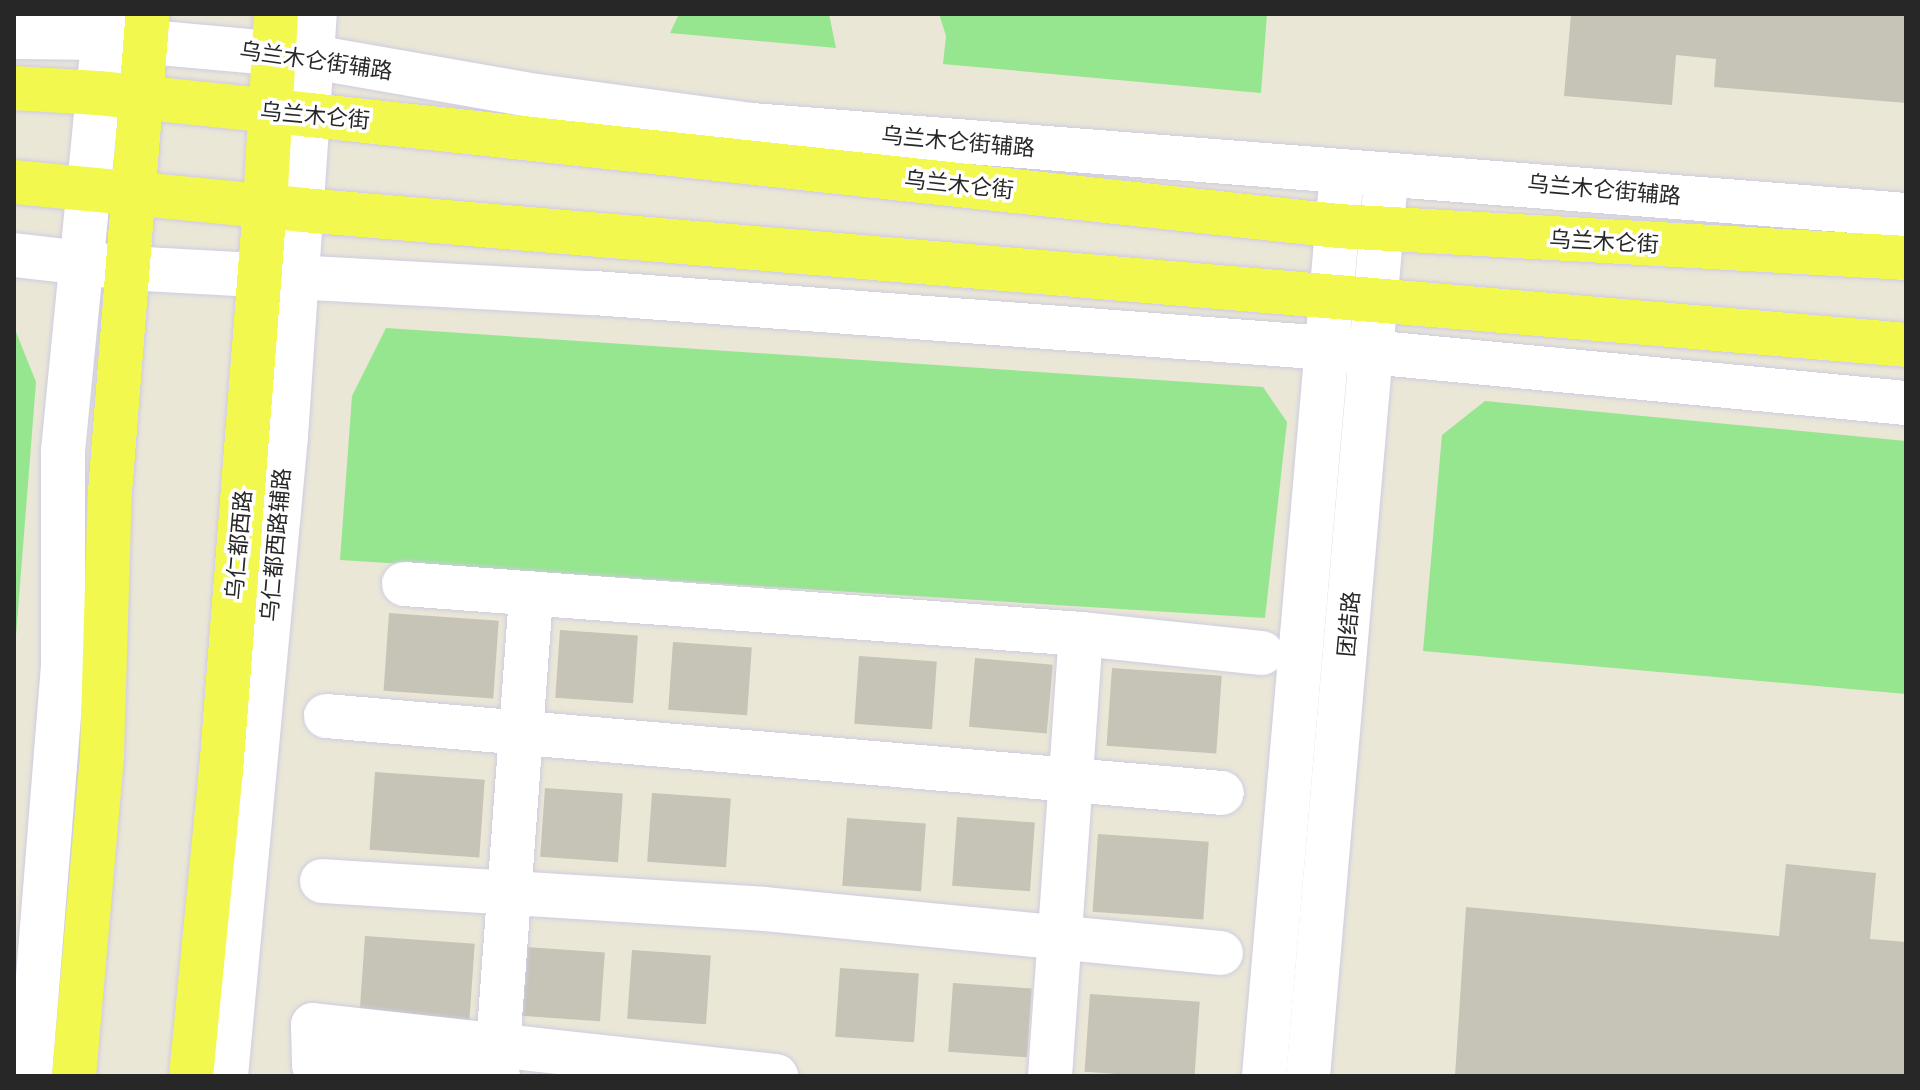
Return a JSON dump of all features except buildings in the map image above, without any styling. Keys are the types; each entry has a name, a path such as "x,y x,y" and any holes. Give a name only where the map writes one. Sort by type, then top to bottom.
{"main road":[{"path":"74,1076 102,754 110,492 141,97 126,27"},
{"name":"乌仁都西路","path":"191,1076 221,771 278,274 291,114 287,41"},
{"name":"乌兰木仑街","path":"14,88 141,97 1381,230 1906,258"},
{"path":"14,182 284,208 1906,345"}],"street":[{"path":"287,41 315,14"},
{"path":"30,1076 63,662 63,451 98,93 126,27"},
{"name":"乌兰木仑街辅路","path":"14,37 126,27 287,41 537,96 752,125 1906,215"},
{"path":"1264,1076 1342,171"},
{"name":"团结路","path":"1308,1076 1387,173"},
{"path":"14,255 126,268 594,293 1328,348 1906,403"},
{"name":"乌仁都西路辅路","path":"226,1076 286,436 278,274"},
{"path":"404,584 1081,634 1262,653"},
{"path":"497,1065 531,593"},
{"path":"1050,1076 1081,634"},
{"path":"326,716 1222,793"},
{"path":"322,881 764,909 1221,953"},
{"path":"314,1071 313,1025 497,1065 776,1076"}],"green space":[{"path":"679,14 829,14 836,48 670,33"},
{"path":"939,14 1267,14 1261,93 943,64 946,36"},
{"path":"14,327 36,382 14,661"},
{"path":"386,328 1263,387 1287,422 1265,618 340,560 352,396"},
{"path":"1485,401 1906,441 1906,694 1423,651 1442,435"}]}
